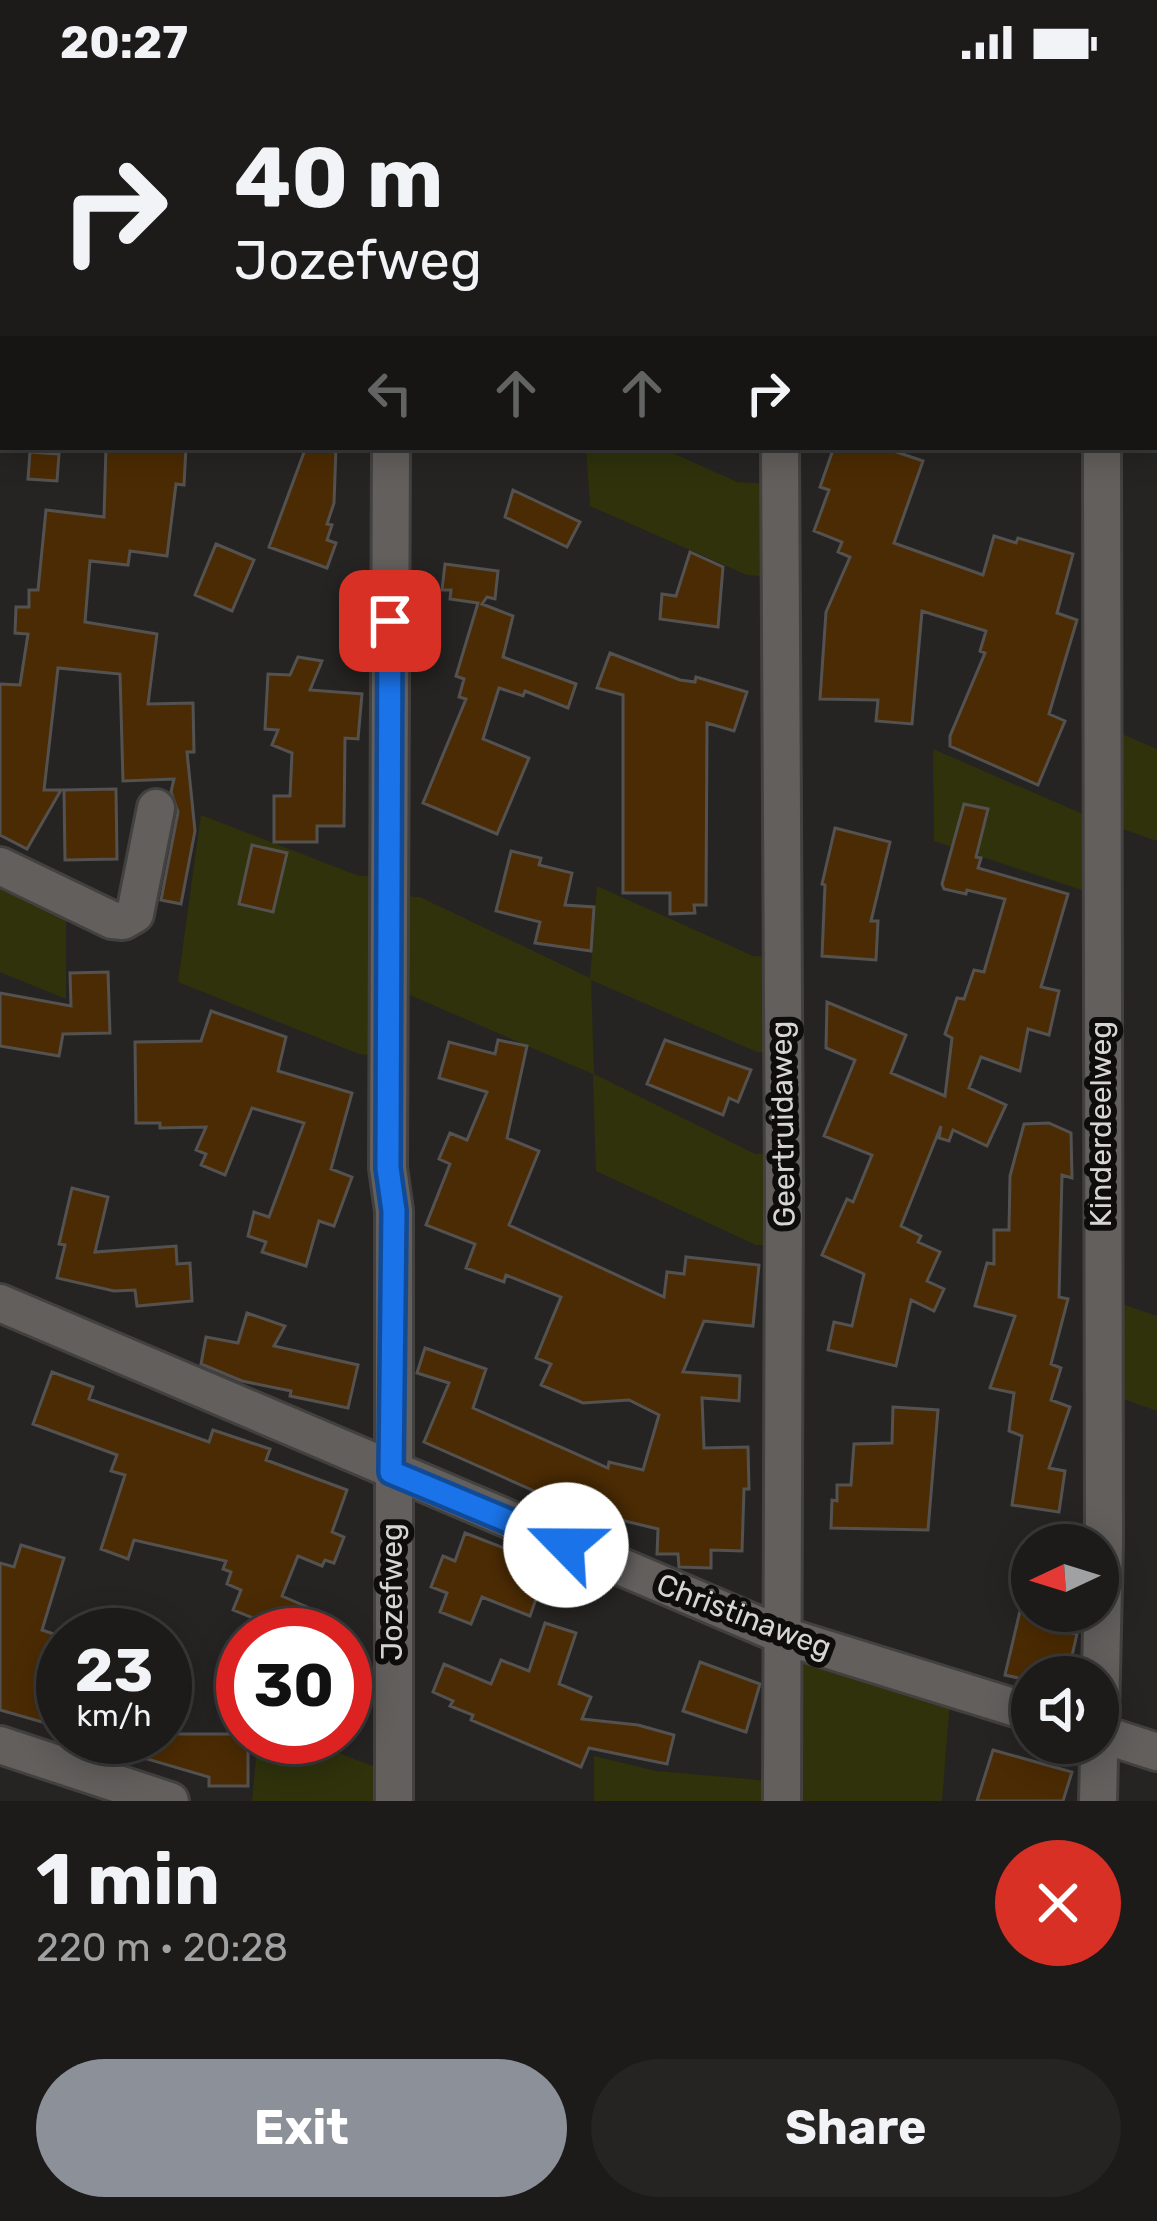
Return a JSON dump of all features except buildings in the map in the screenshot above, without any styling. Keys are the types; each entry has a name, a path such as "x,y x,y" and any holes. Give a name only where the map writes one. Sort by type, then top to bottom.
{"street":[{"name":"Jozefweg","path":"391,450 388,1168 394,1211 394,1801"},
{"name":"Geertruidaweg","path":"780,450 782,1801"},
{"name":"Kinderdeelweg","path":"1101,1656 1102,450"},
{"path":"0,866 123,921 135,914 156,808"},
{"name":"Christinaweg","path":"0,1303 784,1636 1011,1706"},
{"path":"1119,1740 1157,1752"},
{"path":"0,1745 170,1801"},
{"name":"Kinderdeelweg","path":"1098,1801 1099,1764"}],"green space":[{"path":"586,450 666,450 737,482 771,484 770,577 747,575 590,506"},
{"path":"1115,731 1157,749 1157,841 1117,827"},
{"path":"933,749 1092,818 1091,893 934,841"},
{"path":"201,815 359,876 381,876 380,1056 359,1054 178,982"},
{"path":"0,875 66,906 66,999 0,972"},
{"path":"597,886 753,956 773,957 776,1052 757,1052 591,980 594,1074 755,1154 775,1154 776,1245 756,1245 596,1171 593,1074 398,990 397,896 420,897 590,978"},
{"path":"1110,1300 1157,1316 1157,1411 1112,1395"},
{"path":"801,1653 950,1699 942,1801 793,1801"},
{"path":"594,1756 656,1771 771,1781 771,1801 594,1801"},
{"path":"255,1764 367,1764 383,1770 383,1801 252,1801"}],"route":[{"path":"390,621 391,1472 566,1545"}]}
